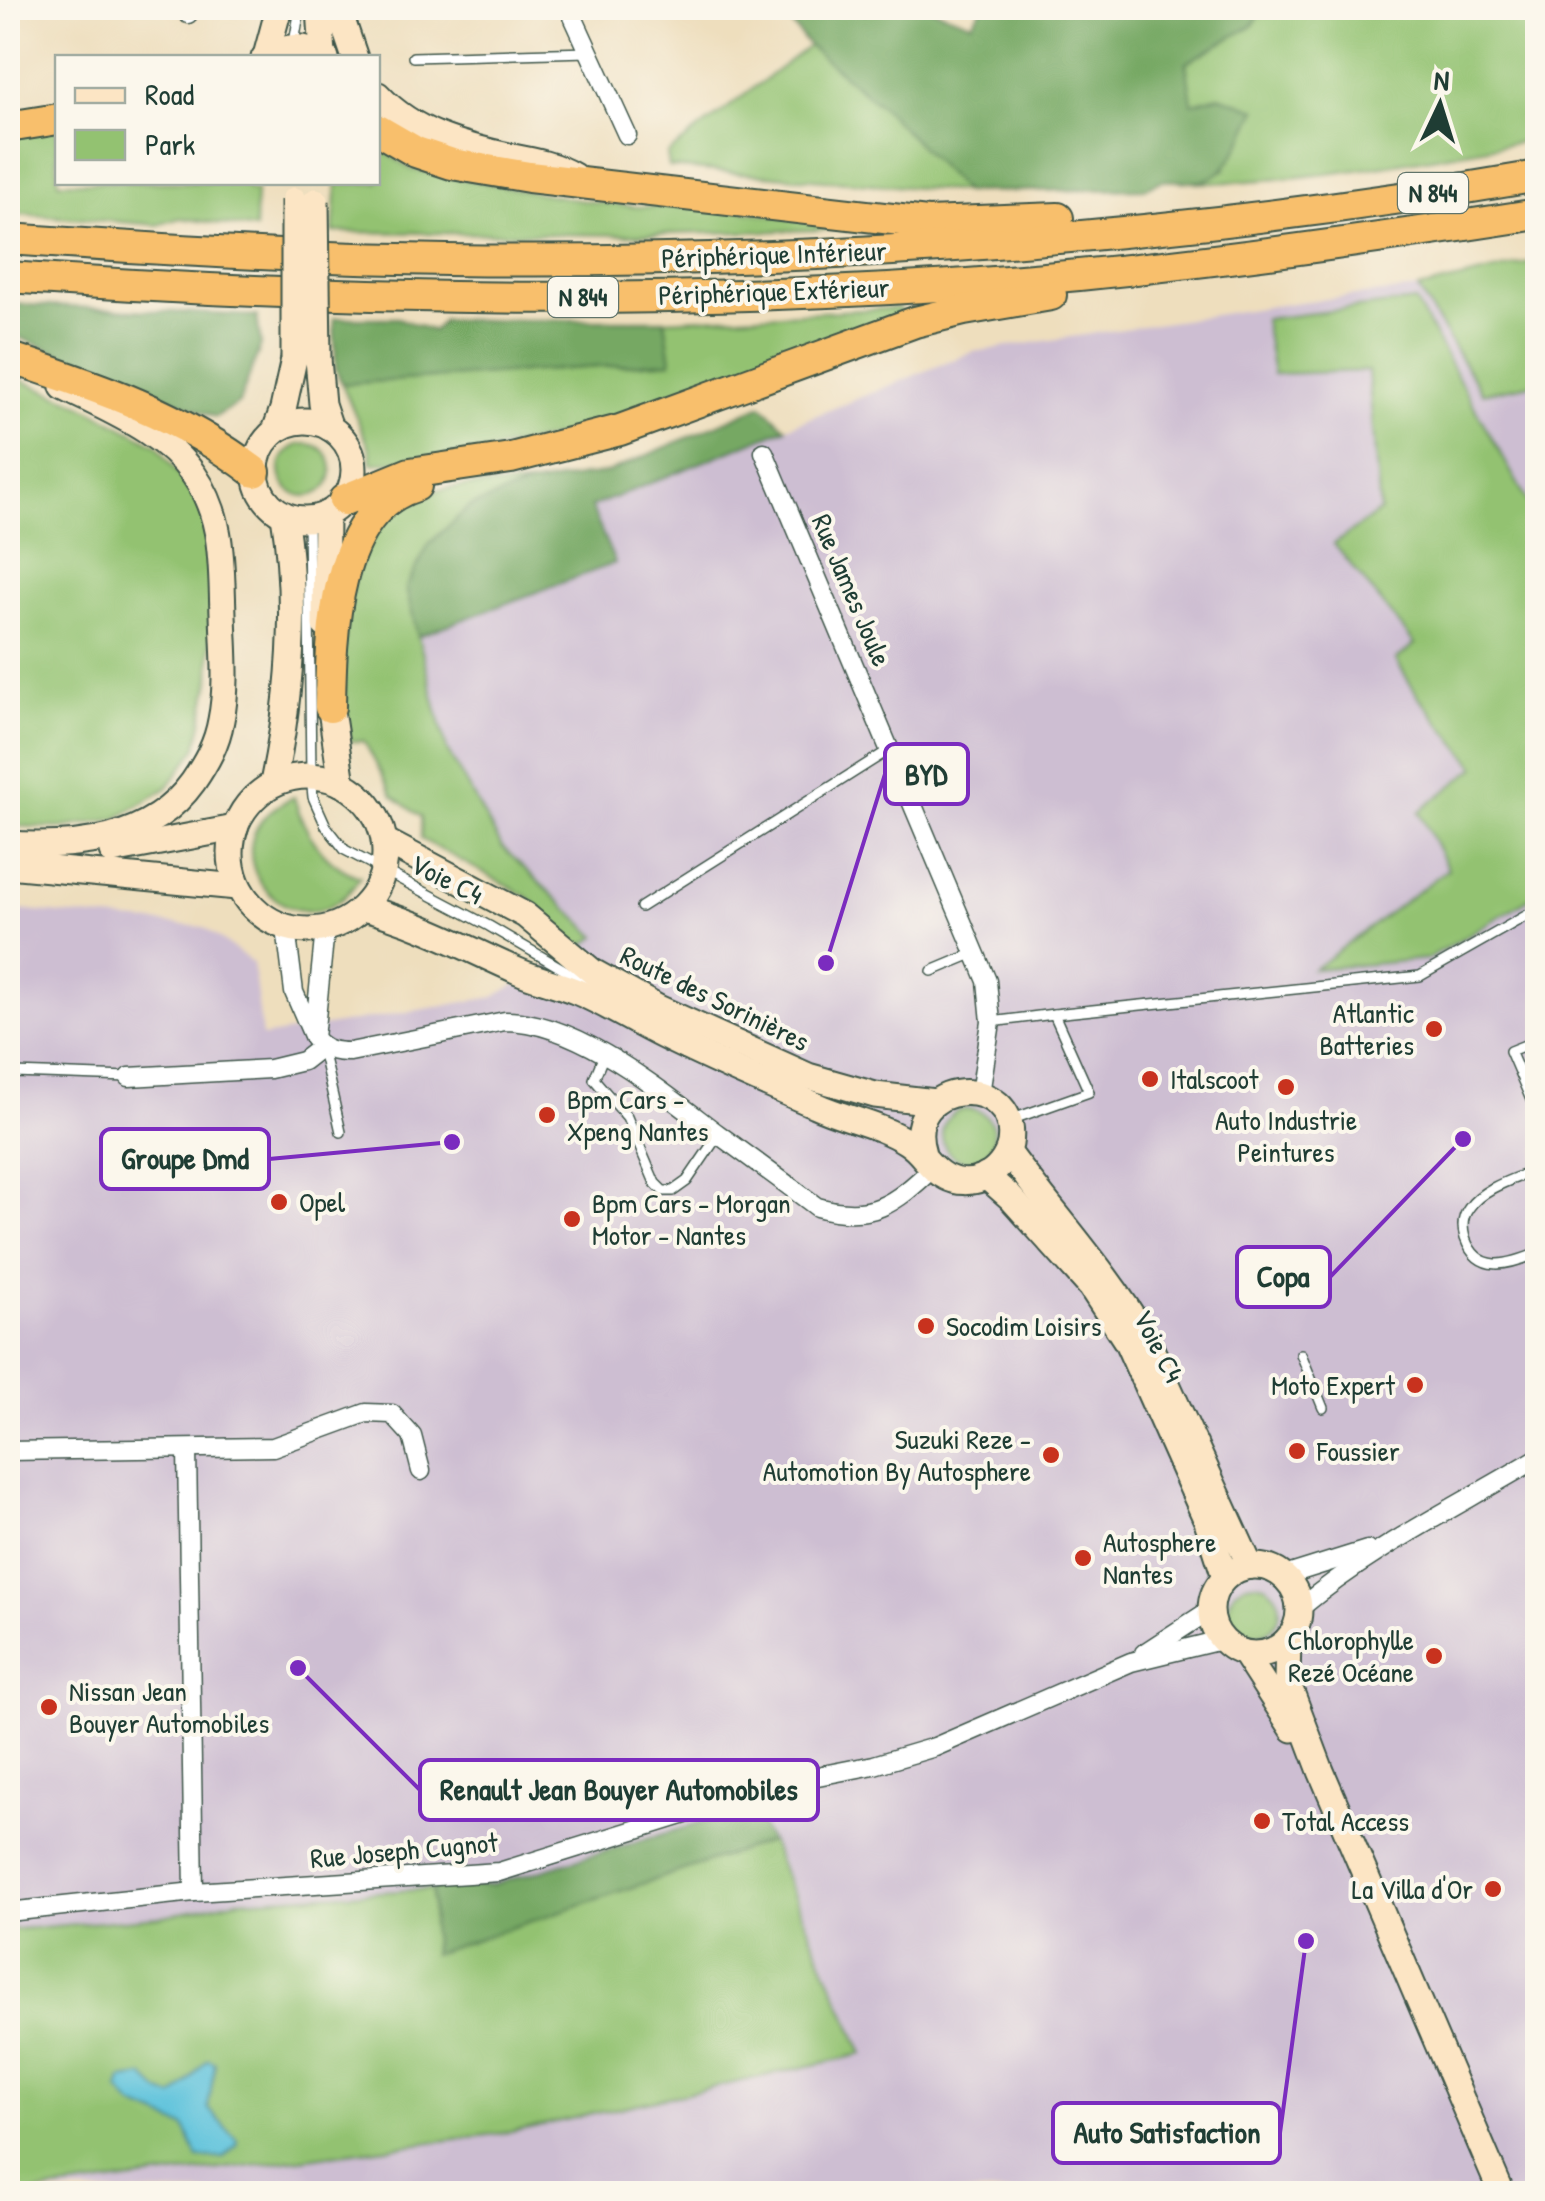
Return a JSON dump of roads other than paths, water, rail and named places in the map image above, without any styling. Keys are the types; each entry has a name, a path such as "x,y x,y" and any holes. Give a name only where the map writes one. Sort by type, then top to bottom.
{"highway":[{"path":"8,128 55,120"},
{"path":"380,131 416,152 452,164 529,177 927,222 1057,218 1104,232"},
{"name":"Périphérique Intérieur","path":"8,239 245,254 566,260 846,252 1104,232 1312,210 1538,176"},
{"name":"Périphérique Extérieur","path":"8,277 260,292 594,297 839,290 1158,266 1538,214"},
{"path":"315,512 410,474 564,446 620,430 915,322 1018,300 1120,288 1158,266"},
{"path":"8,358 122,395 177,420 255,472"},
{"path":"330,707 340,583 352,547 366,523 403,490 452,476 475,464"}],"main road":[{"path":"266,55 279,8"},
{"path":"320,8 325,55"},
{"path":"338,8 353,55"},
{"path":"270,55 293,46 322,55"},
{"path":"380,97 410,123 435,136 559,167 583,181"},
{"path":"304,191 306,359 330,428"},
{"path":"8,358 152,433 194,475 211,504 219,532 225,682 221,724 212,751 186,792 163,813 137,830 108,839 8,844"},
{"path":"306,359 275,431 261,446 255,472 264,497 315,512"},
{"path":"274,783 282,746 290,646 290,557 315,512 354,474 353,460 340,436 330,428 299,421 275,431"},
{"path":"315,512 323,563 326,671 342,784"},
{"path":"311,776 342,784 370,807 384,841 384,872 372,897 346,921 326,929 286,928 262,916 237,887 230,848 234,828 248,805 274,783 311,776"},
{"path":"8,853 124,850 234,828"},
{"name":"Route des Sorinières","path":"384,841 524,914 593,972 658,1008 808,1076 875,1095 935,1102 957,1092 980,1094"},
{"path":"8,865 237,887"},
{"name":"Route des Sorinières","path":"363,908 406,918 521,972 577,992 703,1056 843,1106 889,1132 954,1180 971,1182 986,1176"},
{"path":"980,1094 997,1104 1008,1121 1010,1142 1003,1162 986,1176 1019,1189"},
{"path":"928,1161 920,1138 922,1122 935,1102"},
{"path":"1008,1152 1019,1189 1127,1342 1222,1534 1250,1566"},
{"path":"1222,1534 1225,1577"},
{"path":"1321,1771 1233,1646 1215,1630 1210,1610 1212,1597 1225,1577 1250,1566 1262,1566 1284,1576 1297,1597 1298,1620 1288,1640 1286,1682 1502,2194"},
{"path":"1233,1646 1268,1652 1288,1640"}],"street":[{"path":"569,8 626,135"},
{"name":"Rue James Joule","path":"764,452 987,982 992,1022 980,1094"},
{"path":"286,928 294,992 318,1042 334,1052 505,1021 526,1021 642,1076 817,1207 841,1214 866,1214 886,1205 928,1161"},
{"path":"129,1077 270,1070 303,1062 318,1042 326,929"},
{"path":"8,1451 273,1448 366,1412 392,1414 412,1436 421,1471"},
{"path":"187,1450 194,1892"},
{"path":"1299,1609 1330,1583 1400,1537 1538,1458"},
{"path":"1284,1576 1337,1562 1400,1537"},
{"name":"Rue Joseph Cugnot","path":"8,1912 194,1892 499,1872 792,1781 874,1765 935,1747 1130,1662 1210,1610"},
{"name":"Rue Joseph Cugnot","path":"1130,1662 1233,1646"}],"lane":[{"path":"293,46 300,8"},
{"path":"413,57 589,52"},
{"name":"Voie C4","path":"315,512 311,776 313,797 326,826 345,850 489,926 635,1011 688,1035"},
{"path":"641,907 889,750"},
{"path":"992,1022 1420,976 1538,909"},
{"path":"932,971 975,953"},
{"path":"1008,1121 1089,1092 1054,1014"},
{"path":"1538,1040 1510,1051 1538,1116"},
{"path":"318,1042 341,1132"},
{"path":"604,1055 594,1079 627,1117 662,1191 673,1192 686,1181 719,1134"},
{"path":"8,1070 14,1074 129,1077"},
{"path":"796,1084 843,1106 875,1095"},
{"path":"1538,1170 1485,1192 1470,1205 1463,1218 1470,1251 1485,1263 1504,1266 1538,1253"},
{"name":"Voie C4","path":"1019,1189 1095,1277 1133,1336 1222,1534"},
{"name":"Voie C4","path":"1019,1189 1036,1208"},
{"path":"1301,1354 1324,1408"}],"water":[{"path":"209,2059 215,2063 208,2108 237,2140 223,2158 198,2158 185,2127 132,2105 119,2090 122,2079 144,2076 159,2091 173,2097"}],"place":[{"name":"BYD","path":"826,963"},
{"name":"Atlantic Batteries","path":"1434,1029"},
{"name":"Italscoot","path":"1150,1079"},
{"name":"Auto Industrie Peintures","path":"1286,1087"},
{"name":"Bpm Cars - Xpeng Nantes","path":"547,1115"},
{"name":"Copa","path":"1463,1139"},
{"name":"Groupe Dmd","path":"452,1142"},
{"name":"Opel","path":"279,1202"},
{"name":"Bpm Cars - Morgan Motor - Nantes","path":"572,1219"},
{"name":"Socodim Loisirs","path":"926,1326"},
{"name":"Moto Expert","path":"1415,1385"},
{"name":"Foussier","path":"1297,1451"},
{"name":"Suzuki Reze - Automotion By Autosphere","path":"1051,1455"},
{"name":"Autosphere Nantes","path":"1083,1558"},
{"name":"Chlorophylle Rezé Océane","path":"1434,1656"},
{"name":"Renault Jean Bouyer Automobiles","path":"298,1668"},
{"name":"Nissan Jean Bouyer Automobiles","path":"49,1707"},
{"name":"Total Access","path":"1262,1821"},
{"name":"La Villa d'Or","path":"1493,1889"},
{"name":"Auto Satisfaction","path":"1306,1941"}]}
